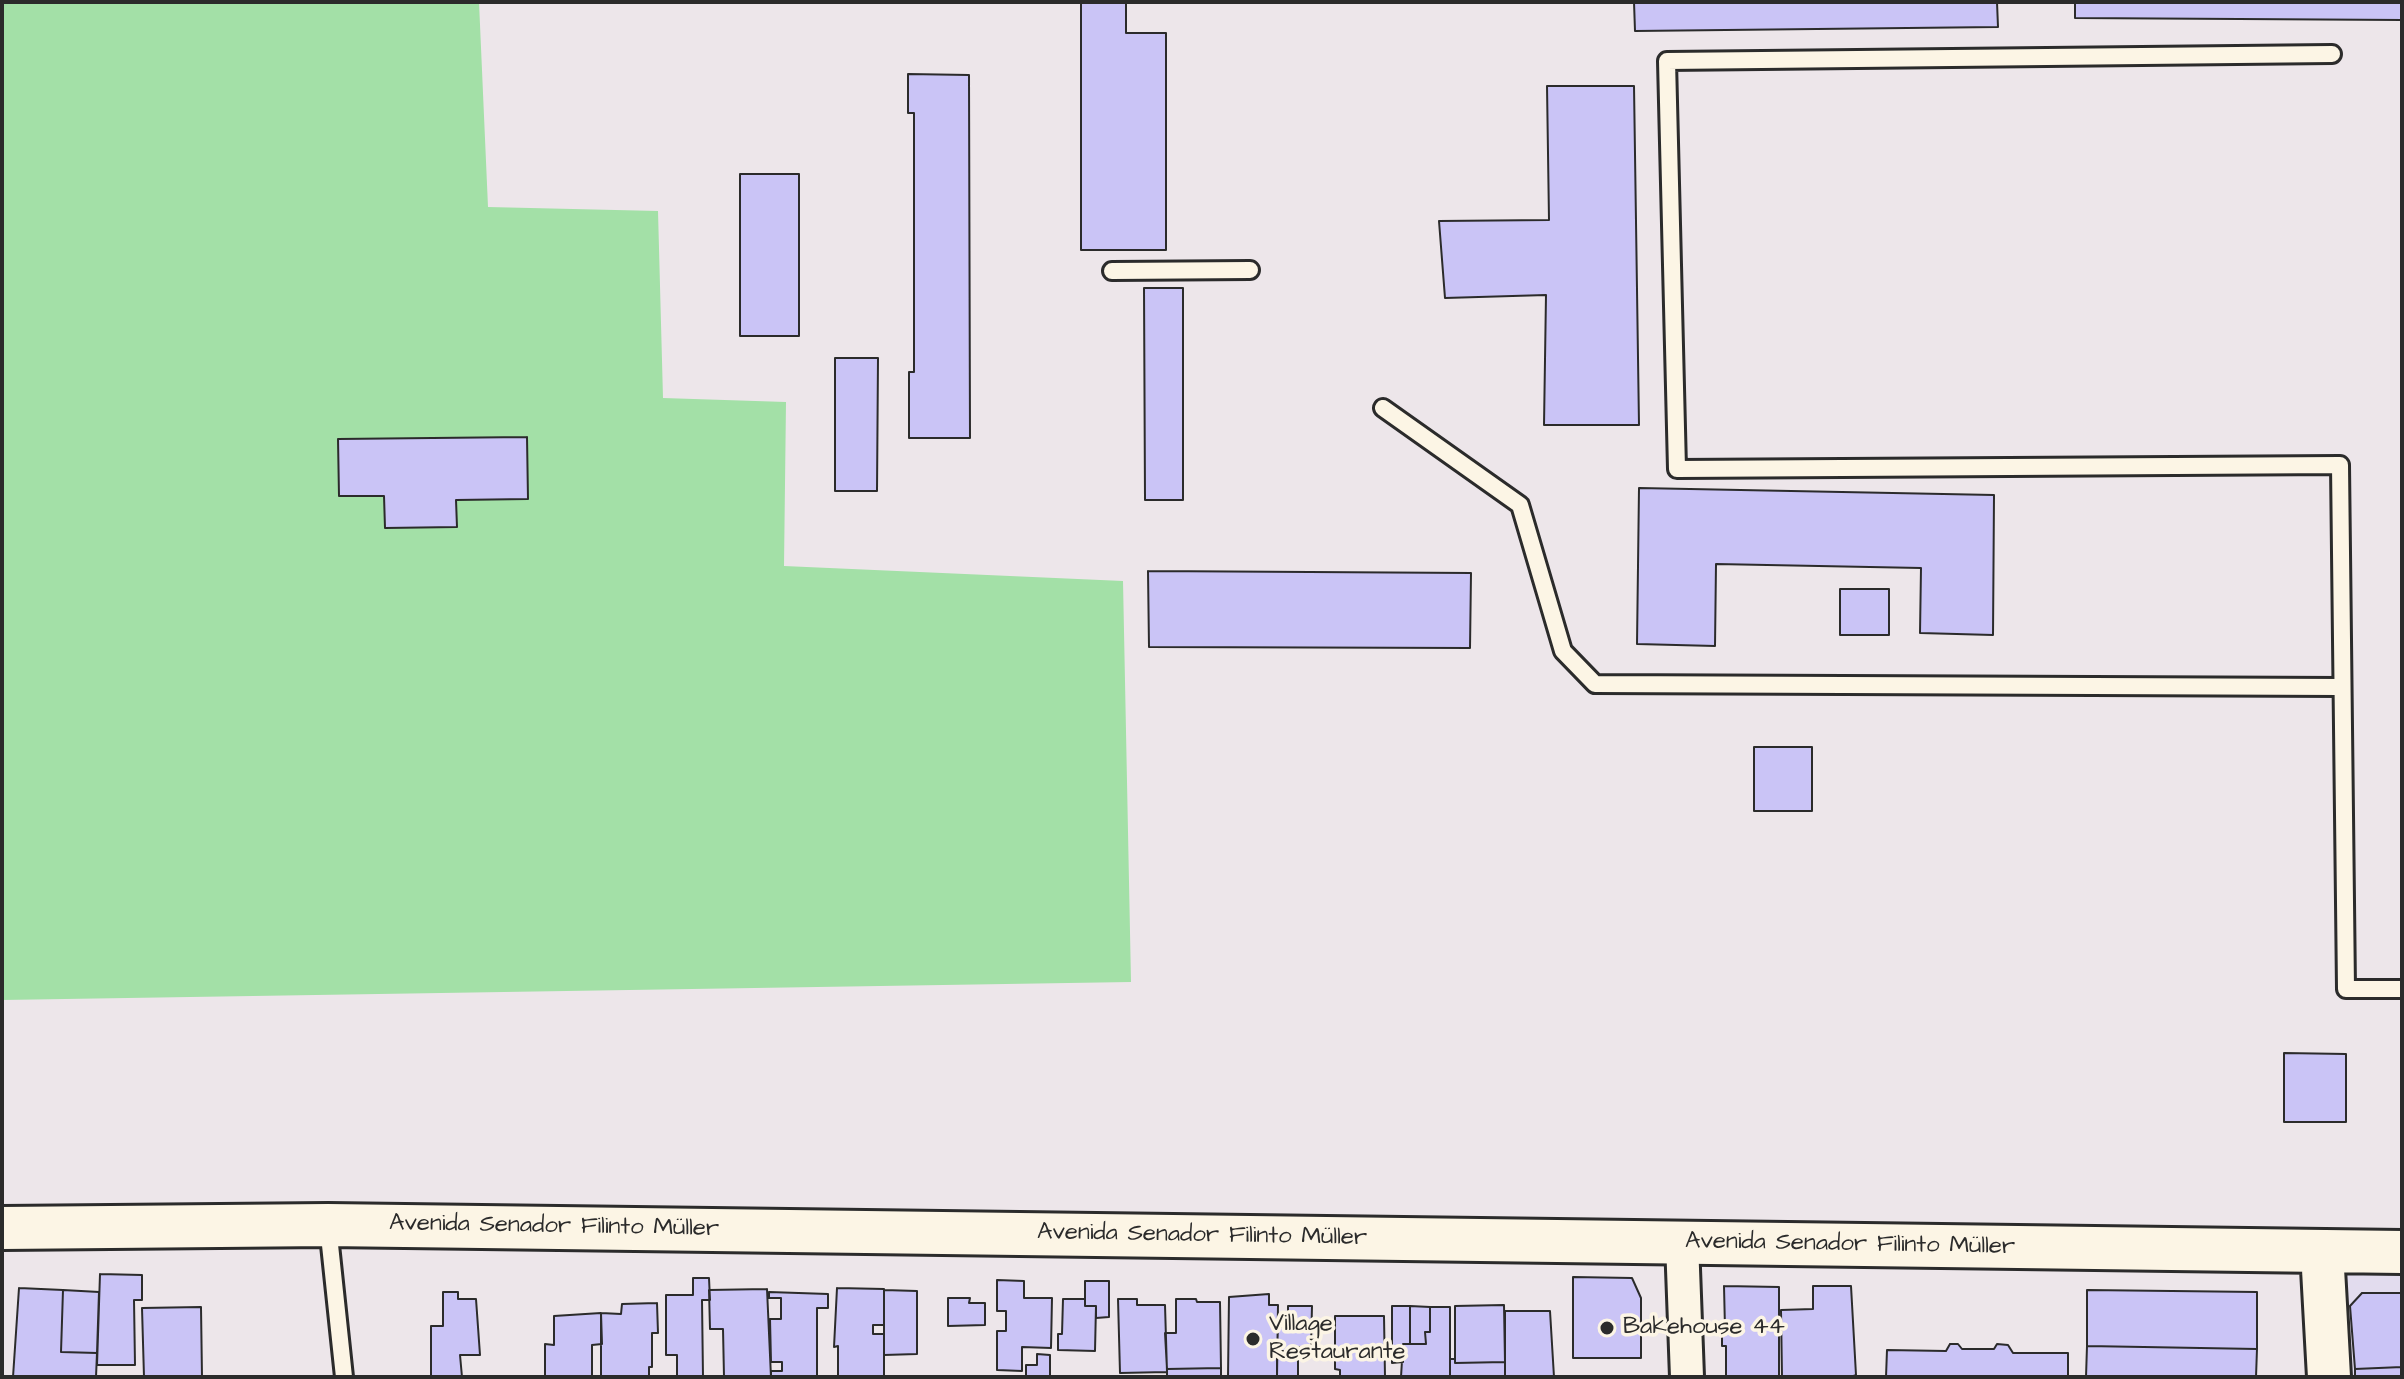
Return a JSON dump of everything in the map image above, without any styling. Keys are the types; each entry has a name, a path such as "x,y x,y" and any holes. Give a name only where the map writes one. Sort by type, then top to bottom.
{"street":[{"name":"Avenida Senador Filinto Müller","path":"2,1228 328,1225 2402,1252"},
{"path":"1682,1242 1687,1377"},
{"path":"2322,1251 2329,1377"}],"lane":[{"path":"2332,54 1667,61 1677,469 2340,465 2346,989 2402,989"},
{"path":"1112,271 1250,270"},
{"path":"1383,408 1520,505 1563,651 1595,684 2341,687"},
{"path":"328,1225 344,1377"}],"shaded area":[{"path":"2343,1272 2402,1273 2402,1377 2352,1377"}],"green space":[{"path":"2,2 479,2 488,207 658,211 663,398 786,402 784,566 1123,581 1131,982 2,1000"}],"building":[{"path":"1081,2 1126,2 1126,33 1166,33 1166,250 1081,250"},
{"path":"1634,2 1997,2 1998,27 1635,31"},
{"path":"2075,2 2402,2 2402,20 2075,18"},
{"path":"908,74 969,75 970,438 909,438 909,372 914,372 914,113 908,113"},
{"path":"1547,86 1634,86 1639,425 1544,425 1546,295 1445,298 1439,221 1549,220"},
{"path":"740,174 799,174 799,336 740,336"},
{"path":"1144,288 1183,288 1183,500 1145,500"},
{"path":"835,358 878,358 877,491 835,491"},
{"path":"527,437 528,499 456,500 457,527 385,528 384,496 339,496 338,439"},
{"path":"1639,488 1994,495 1993,635 1920,633 1921,568 1716,564 1715,646 1637,644"},
{"path":"1148,571 1471,573 1470,648 1149,647"},
{"path":"1840,589 1889,589 1889,635 1840,635"},
{"path":"1754,747 1812,747 1812,811 1754,811"},
{"path":"2284,1053 2346,1054 2346,1122 2284,1122"},
{"path":"100,1274 142,1275 142,1300 134,1300 135,1365 97,1365"},
{"name":"Bakehouse 44","path":"1573,1277 1632,1278 1641,1298 1641,1358 1573,1358"},
{"path":"693,1278 709,1278 710,1300 702,1300 703,1377 677,1377 677,1355 666,1355 666,1295 693,1295"},
{"path":"997,1280 1024,1281 1024,1298 1052,1298 1051,1348 1022,1347 1022,1371 997,1370 997,1331 1006,1331 1006,1311 997,1311"},
{"path":"1085,1281 1109,1281 1109,1317 1096,1318 1096,1306 1085,1306"},
{"path":"1724,1286 1779,1287 1779,1377 1726,1377 1726,1346 1722,1346 1722,1328 1725,1329"},
{"path":"1813,1286 1851,1286 1856,1375 1782,1377 1781,1310 1813,1309"},
{"path":"19,1288 63,1290 61,1352 97,1353 96,1377 13,1377"},
{"path":"837,1288 884,1289 884,1325 873,1325 873,1334 884,1334 884,1377 838,1377 838,1346 834,1347"},
{"path":"767,1289 771,1377 724,1377 723,1329 710,1329 709,1290"},
{"path":"63,1290 99,1292 97,1353 61,1352"},
{"path":"884,1290 917,1291 917,1354 884,1355"},
{"path":"2087,1290 2257,1292 2257,1349 2087,1346"},
{"path":"443,1292 458,1292 458,1299 476,1299 480,1355 460,1355 462,1377 431,1377 431,1326 443,1326"},
{"path":"769,1292 828,1294 828,1308 817,1308 817,1377 771,1377 771,1371 782,1371 782,1362 771,1362 770,1319 781,1319 781,1298 769,1298"},
{"path":"2362,1293 2401,1293 2402,1367 2355,1369 2350,1306"},
{"name":"Village Restaurante","path":"1269,1294 1269,1305 1278,1305 1277,1377 1228,1377 1229,1297"},
{"path":"948,1298 970,1298 969,1303 985,1303 985,1325 948,1326"},
{"path":"1063,1299 1085,1299 1085,1306 1096,1306 1095,1351 1058,1350 1058,1334 1062,1334"},
{"path":"1118,1299 1137,1299 1137,1305 1165,1305 1167,1372 1120,1373"},
{"path":"1176,1299 1220,1302 1221,1368 1167,1369 1165,1333 1176,1333"},
{"path":"657,1303 658,1333 652,1333 649,1377 601,1377 601,1313 621,1314 622,1304"},
{"path":"1504,1305 1505,1362 1455,1363 1455,1306"},
{"path":"1288,1306 1312,1306 1311,1347 1299,1347 1298,1351 1277,1351 1278,1327 1288,1327"},
{"path":"1392,1306 1410,1306 1410,1344 1403,1344 1403,1362 1392,1363"},
{"path":"1410,1306 1430,1307 1430,1332 1425,1332 1426,1344 1410,1344"},
{"path":"201,1307 202,1377 144,1377 142,1308"},
{"path":"1430,1307 1450,1307 1450,1377 1401,1377 1403,1344 1426,1344 1425,1332 1430,1332"},
{"path":"1505,1311 1550,1311 1554,1377 1505,1377"},
{"path":"601,1313 602,1344 592,1345 592,1377 545,1377 545,1344 554,1345 554,1316"},
{"path":"1335,1316 1384,1316 1385,1377 1340,1377 1340,1370 1335,1369"},
{"path":"1950,1344 1958,1344 1962,1349 1994,1349 1997,1344 2008,1345 2013,1353 2068,1353 2068,1377 1886,1377 1887,1350 1946,1351"},
{"path":"2087,1346 2257,1349 2256,1377 2086,1377"},
{"path":"1277,1351 1298,1351 1298,1377 1277,1377"},
{"path":"1037,1354 1050,1355 1050,1377 1026,1377 1026,1365 1037,1365"},
{"path":"1450,1359 1455,1359 1455,1363 1505,1362 1505,1377 1450,1377"},
{"path":"2402,1367 2402,1377 2355,1376 2355,1369"},
{"path":"1221,1368 1221,1377 1167,1377 1167,1369"}],"place":[{"name":"Bakehouse 44","path":"1607,1328"},
{"name":"Village Restaurante","path":"1253,1339"}]}
